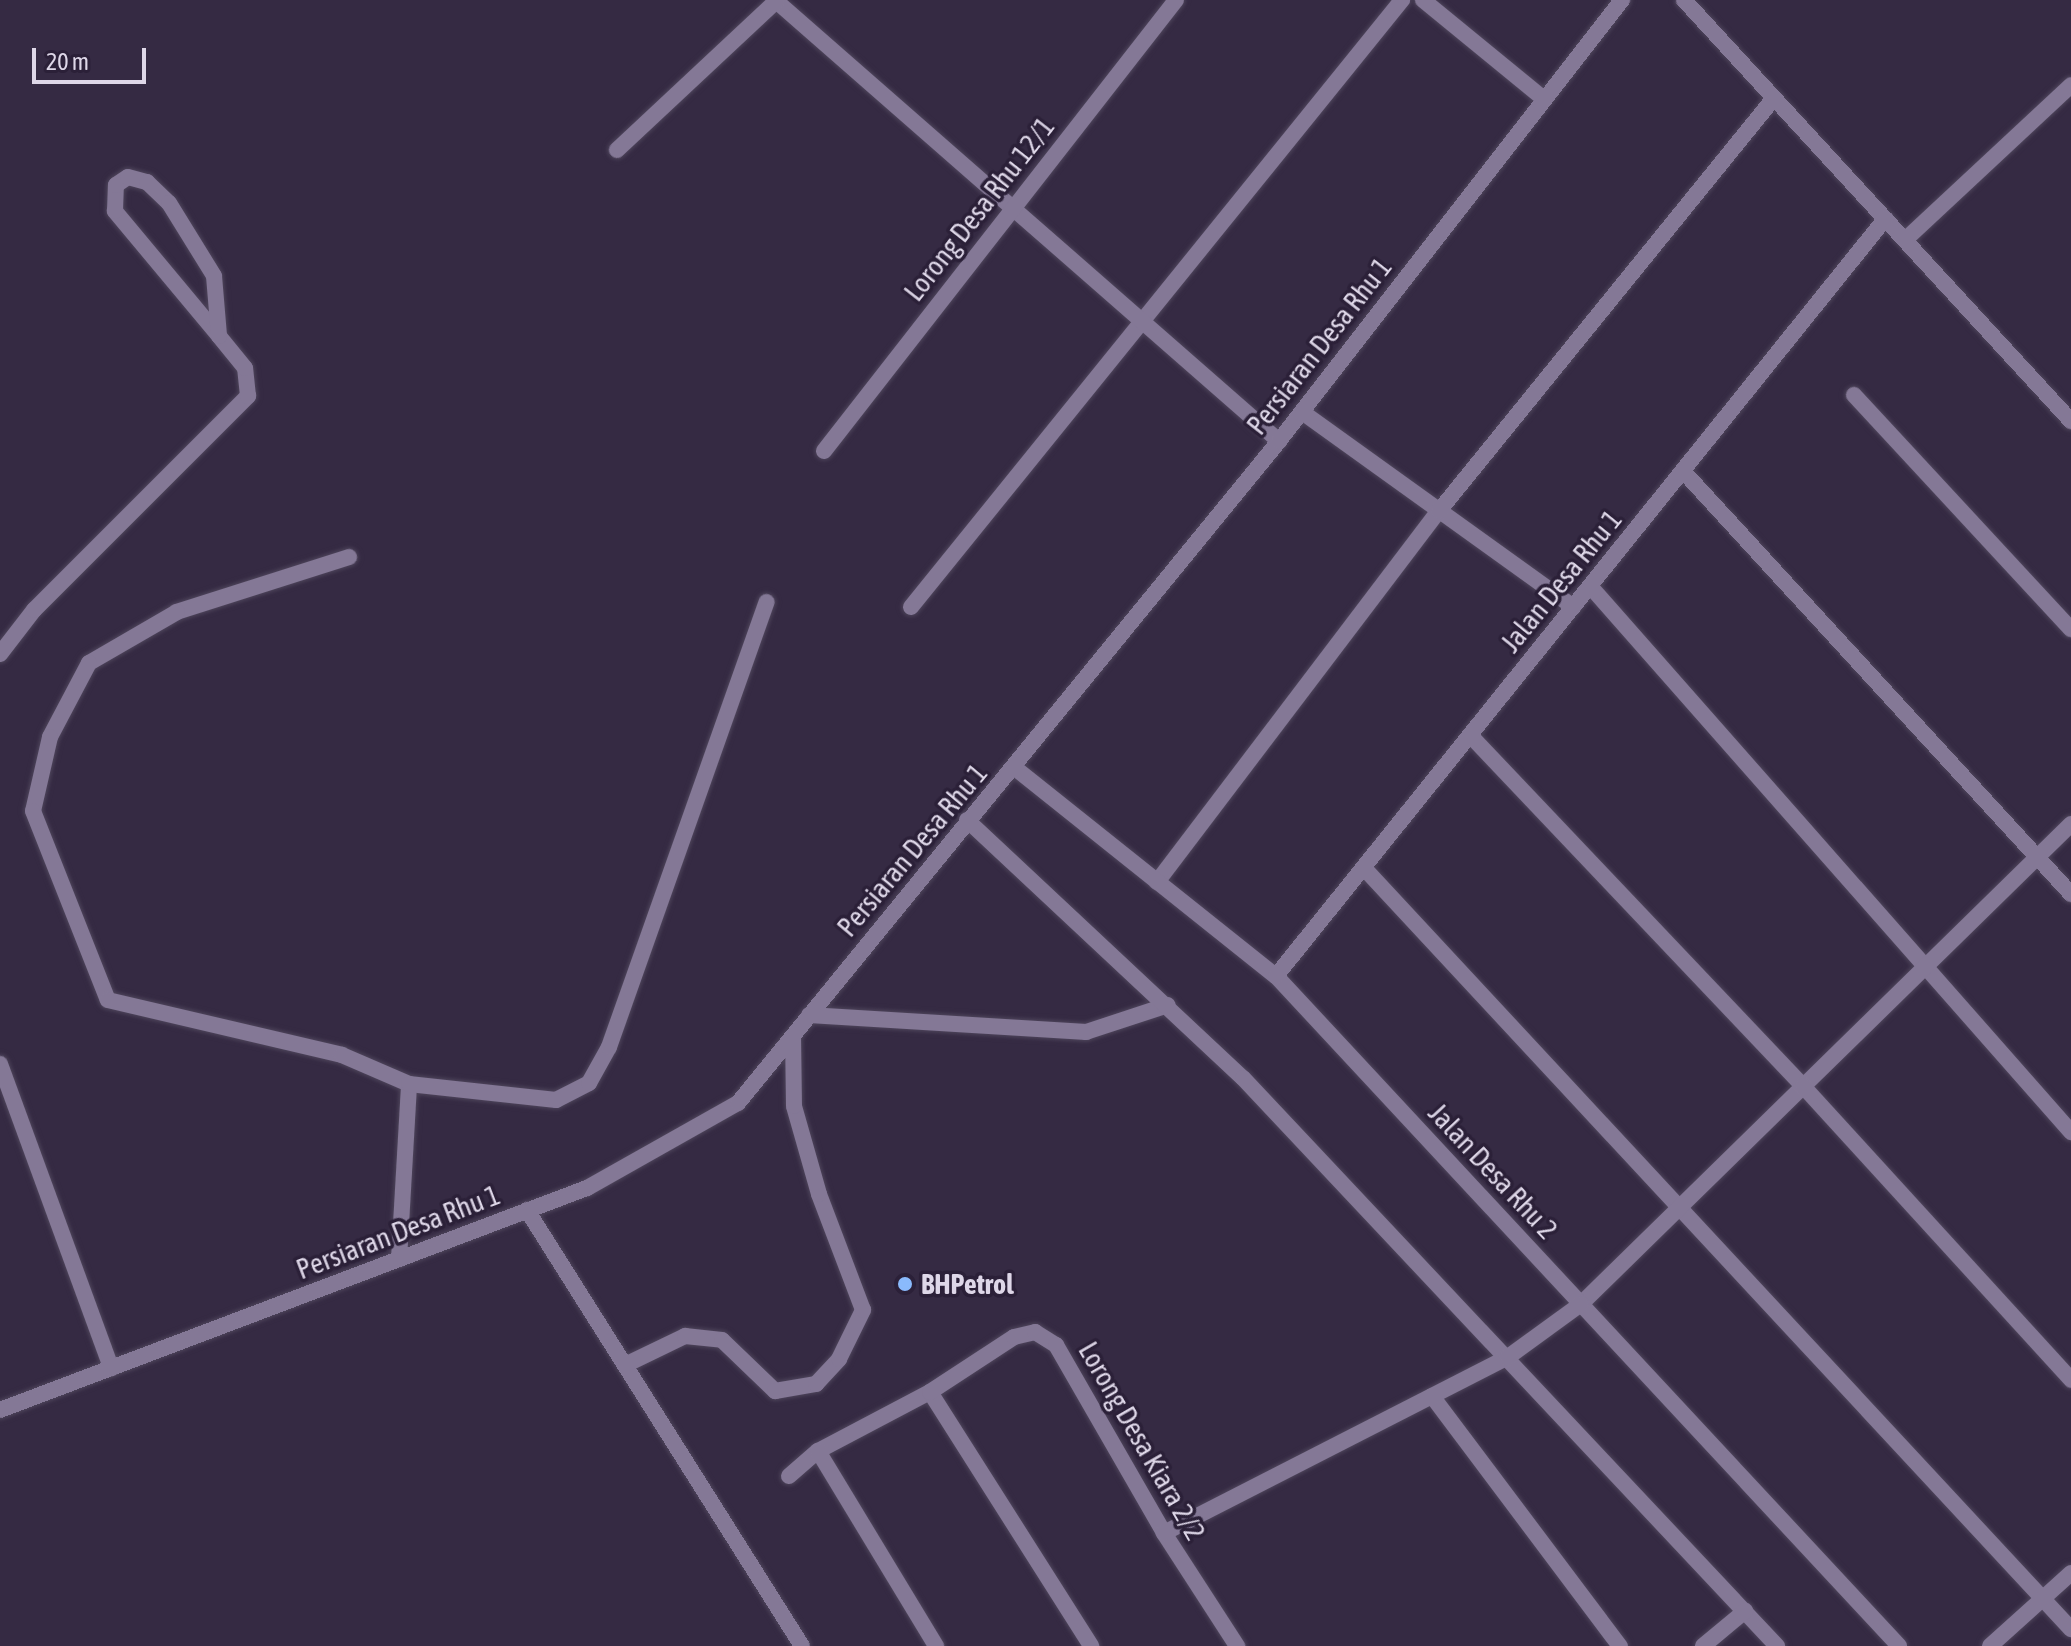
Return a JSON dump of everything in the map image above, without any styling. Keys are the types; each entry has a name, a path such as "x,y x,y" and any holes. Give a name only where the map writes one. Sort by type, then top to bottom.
{"street":[{"path":"617,150 776,0 1279,441"},
{"name":"Lorong Desa Rhu 12/1","path":"824,451 1176,0"},
{"path":"911,607 1402,0"},
{"path":"1423,0 1544,99"},
{"name":"Persiaran Desa Rhu 1","path":"0,1410 587,1188 738,1103 967,820 1015,768 1279,441 1622,0"},
{"path":"1684,0 2071,421"},
{"path":"1905,240 2071,85"},
{"path":"1157,882 1439,511 1774,98"},
{"path":"0,654 34,610 248,396 245,368 115,211 116,185 128,177 147,182 169,203 214,276 219,336"},
{"name":"Jalan Desa Rhu 1","path":"1276,976 1885,219"},
{"path":"1854,395 2071,629"},
{"path":"1302,412 1573,607"},
{"path":"1683,471 2071,894"},
{"path":"349,557 177,612 89,663 50,737 33,811 108,1000 342,1055 409,1084 556,1100 589,1083 609,1047 767,602"},
{"path":"1590,586 2071,1132"},
{"path":"1470,735 1803,1086 2071,1380"},
{"name":"Jalan Desa Rhu 2","path":"1015,768 1276,976 1899,1646"},
{"path":"967,820 1168,1005 1508,1357 1777,1646"},
{"path":"1164,1533 1508,1357 1581,1304 2071,824"},
{"path":"1364,868 2071,1629"},
{"path":"809,1015 1086,1032 1168,1005"},
{"path":"625,1365 685,1336 722,1340 775,1391 816,1384 839,1359 863,1310 819,1194 794,1106 793,1036"},
{"path":"0,1064 111,1368"},
{"path":"399,1259 409,1084"},
{"path":"527,1210 802,1646"},
{"name":"Lorong Desa Kiara 2/2","path":"789,1476 818,1451 930,1392 1014,1337 1035,1332 1056,1345 1164,1533 1237,1646"},
{"path":"930,1392 1091,1646"},
{"path":"1432,1396 1620,1646"},
{"path":"818,1451 936,1646"},
{"path":"1990,1646 2071,1573"},
{"path":"1703,1646 1745,1611"}],"place":[{"name":"BHPetrol","path":"905,1284"}]}
